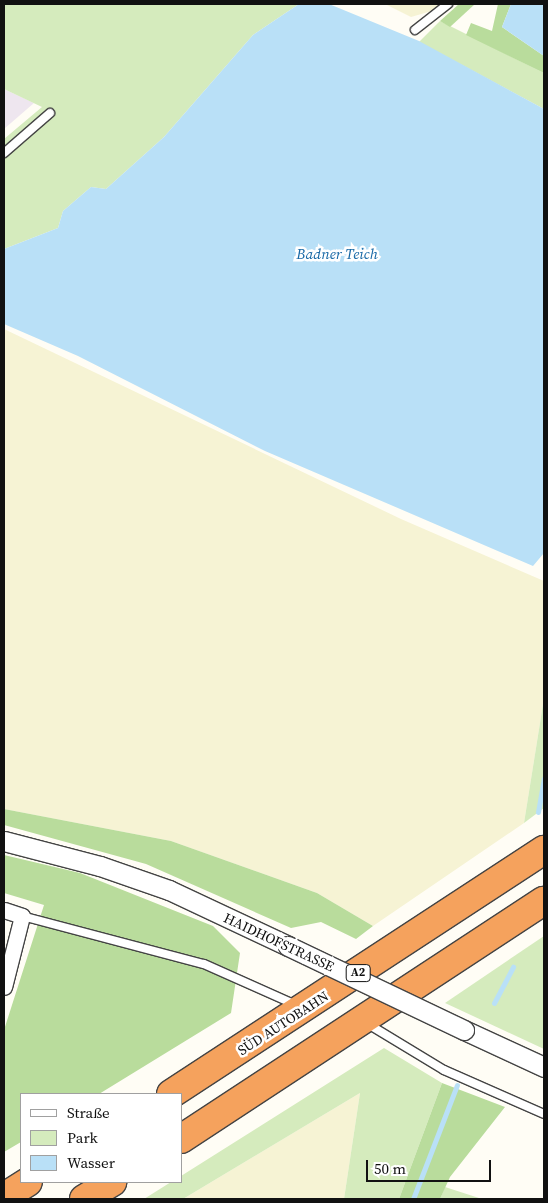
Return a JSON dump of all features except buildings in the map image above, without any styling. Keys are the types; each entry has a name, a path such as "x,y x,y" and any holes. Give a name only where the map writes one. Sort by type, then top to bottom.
{"highway":[{"name":"SÜD AUTOBAHN","path":"172,1093 305,1008 544,850"},
{"path":"182,1137 364,1021 544,901"},
{"path":"4,1197 26,1183"},
{"path":"84,1199 110,1183"}],"street":[{"name":"HAIDHOFSTRASSE","path":"4,841 100,866 168,890 544,1068"},
{"path":"4,910 22,916 4,987"}],"lane":[{"path":"415,30 448,4"},
{"path":"4,153 50,113"},
{"path":"22,916 204,964 305,1008"},
{"path":"364,1021 444,1070 544,1114"}],"shaded area":[{"path":"385,4 442,4 435,10 411,17"},
{"path":"4,89 34,103 4,129"},
{"path":"4,329 401,519 544,581 544,698 524,823 373,926 317,893 171,841 4,809"},
{"path":"360,1093 344,1199 183,1199"}],"green space":[{"path":"4,4 299,4 253,35 164,137 106,189 91,187 63,211 58,228 4,249 4,139 42,107 4,89"},
{"path":"459,4 475,4 450,27 440,21"},
{"path":"498,4 511,4 502,27 544,56 544,73 466,35 471,23 492,31"},
{"path":"440,21 544,73 544,109 419,42"},
{"path":"544,698 544,808 524,823"},
{"path":"4,809 171,841 317,893 373,926 356,939 321,922 291,928 146,864 4,825"},
{"path":"4,855 80,873 213,926 240,953 231,1013 101,1093 20,1093 20,1143 4,1152 4,1030 44,905 4,893"},
{"path":"544,936 544,1049 445,1003"},
{"path":"384,1048 442,1083 399,1199 344,1199 360,1093 183,1199 144,1199 169,1183 182,1183 182,1175"},
{"path":"442,1083 505,1107 450,1177 440,1199 399,1199"},
{"path":"445,1187 479,1198 479,1199 440,1199"}],"water":[{"name":"Badner Teich","path":"299,4 329,4 419,41 544,109 544,553 533,566 265,451 78,356 4,324 4,249 58,228 63,211 91,187 106,189 164,137 253,35"},
{"path":"511,4 544,4 544,56 502,27"}],"waterway":[{"path":"538,812 544,779"},
{"path":"494,1003 513,967"},
{"path":"413,1199 457,1085"}]}
